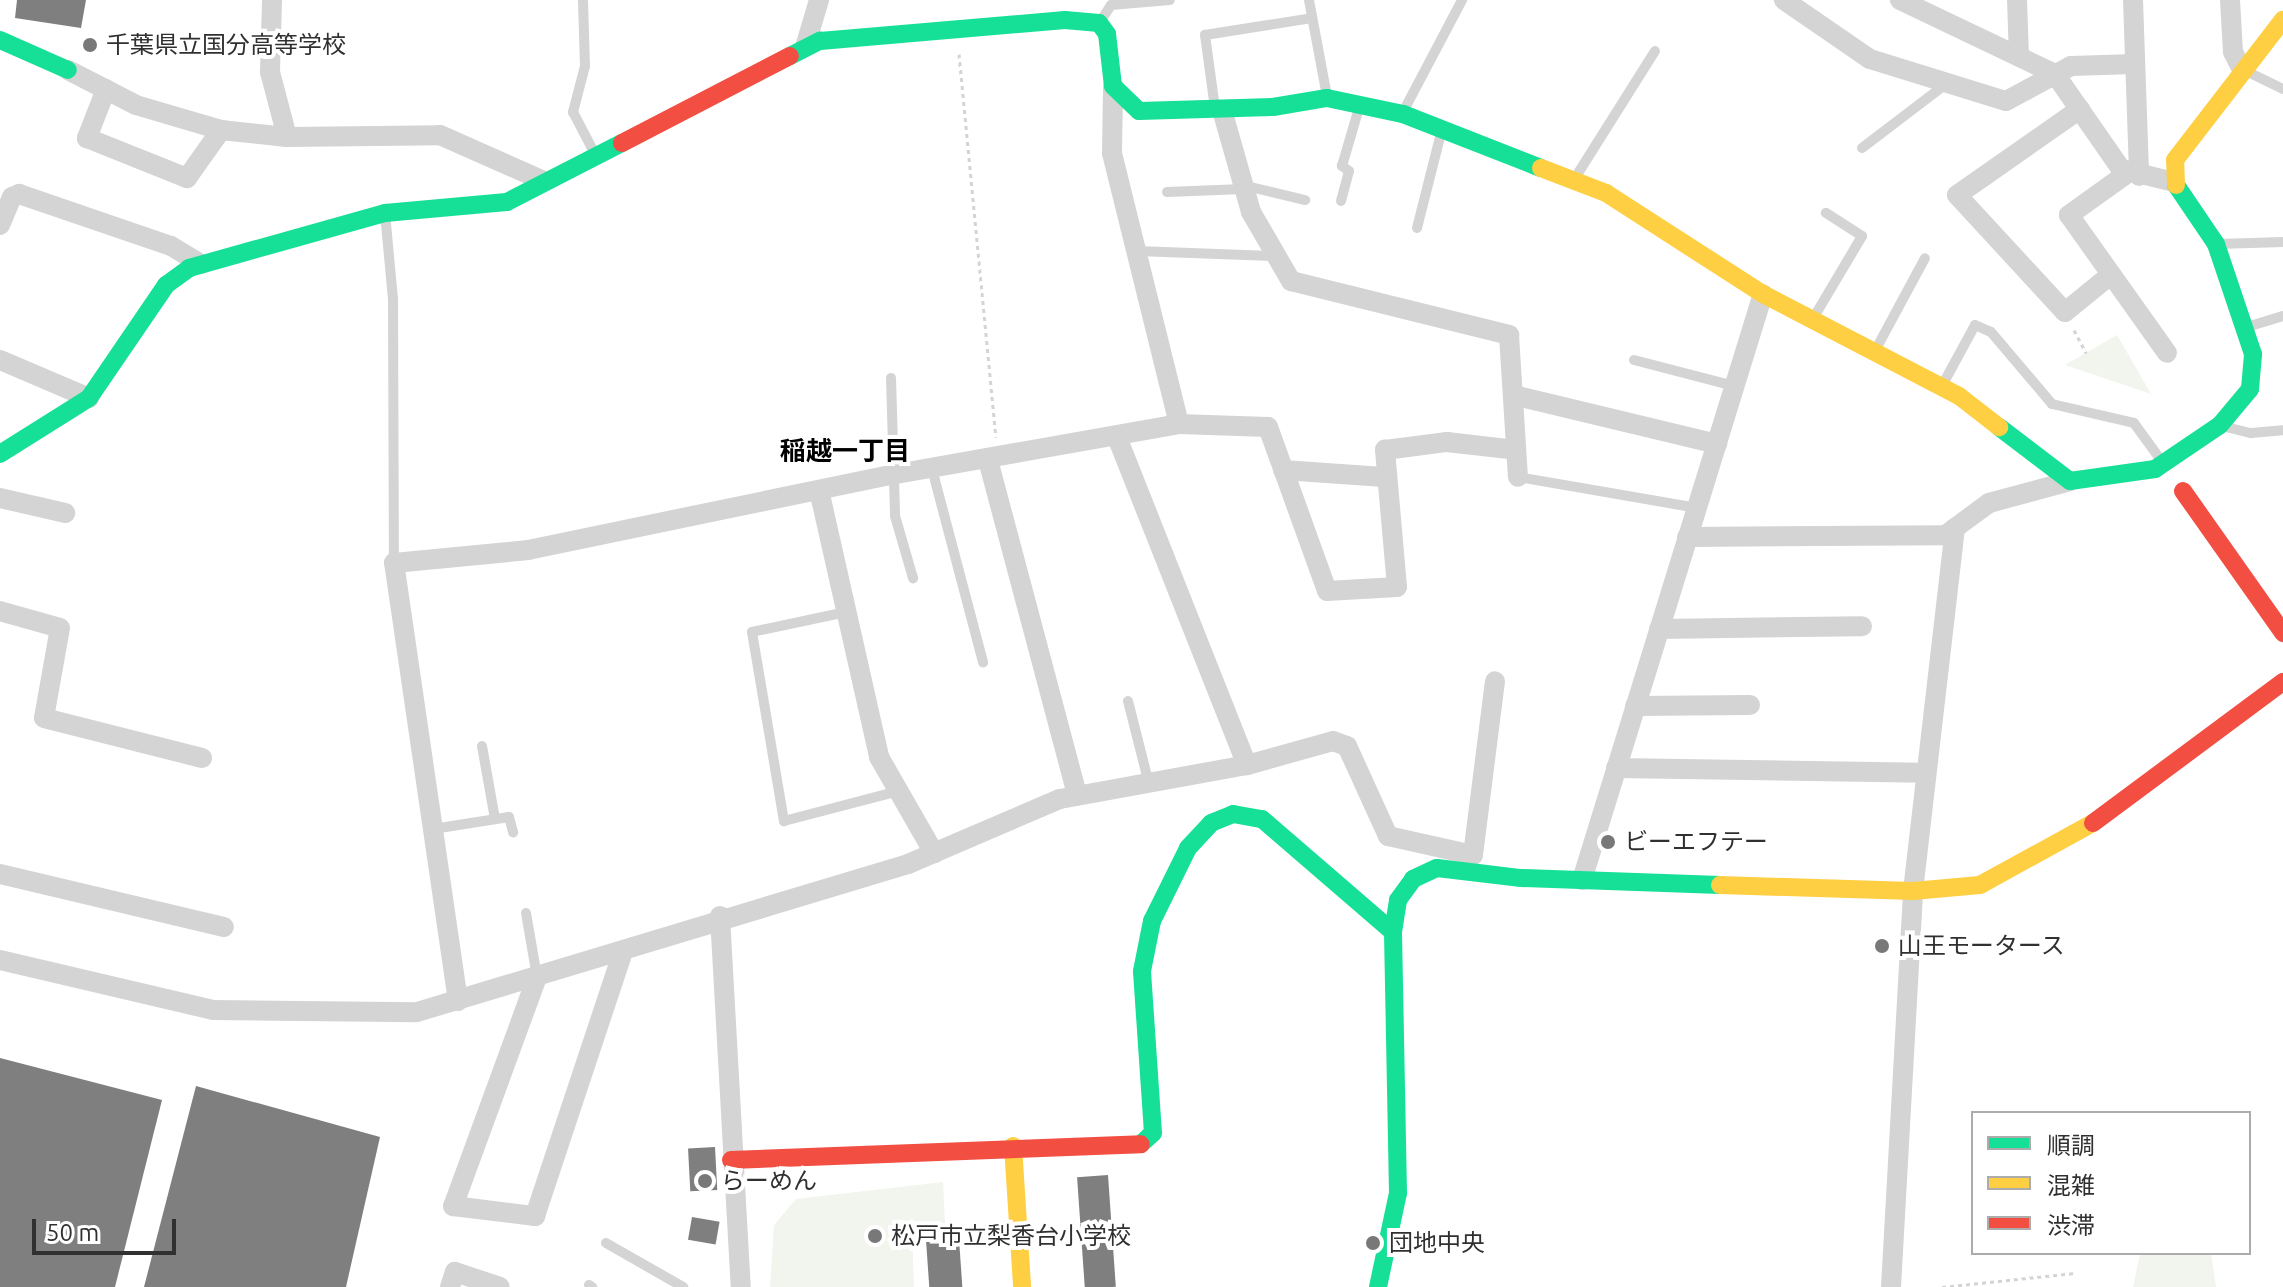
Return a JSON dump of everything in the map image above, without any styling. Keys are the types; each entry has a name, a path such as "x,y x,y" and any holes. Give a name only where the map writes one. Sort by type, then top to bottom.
{"street":[{"path":"272,0 270,72 287,137"},
{"path":"805,47 819,0"},
{"path":"1784,0 1870,59 2006,101 2071,66 2135,64"},
{"path":"1900,0 1922,5 2055,74 2134,174 2174,182"},
{"path":"2017,0 2019,56"},
{"path":"2133,0 2134,174"},
{"path":"2230,0 2233,52 2242,70"},
{"path":"0,454 89,398 166,285 201,264 385,213 507,202 805,47 854,35 956,27 1064,10 1099,23 1107,34 1113,86 1112,153 1179,424"},
{"path":"1687,537 1946,535 1989,503 2070,481 2160,467 2220,425 2250,389 2253,354 2216,244 2174,182 2175,160 2188,136 2283,20"},
{"path":"0,40 136,105 221,130 287,137 440,135 544,181"},
{"path":"1113,86 1139,111 1218,110 1327,98 1360,103 1403,114 1575,179 1763,294 1942,386 2070,481"},
{"path":"106,89 87,138 187,178 221,130"},
{"path":"2080,109 1957,195 2065,312 2108,277"},
{"path":"1218,110 1243,187 1275,256 1291,281 1509,335 1518,477"},
{"path":"2134,174 2069,215 2108,277 2167,353"},
{"path":"0,225 12,197 19,194 171,246 201,264"},
{"path":"1582,880 1763,294"},
{"path":"0,360 89,398"},
{"path":"1513,395 1717,444"},
{"path":"458,1001 394,563 528,550 896,474 1179,424 1268,427 1327,591 1397,587 1384,477 1385,450 1447,442 1516,450"},
{"path":"1117,437 1247,765"},
{"path":"993,459 1077,795"},
{"path":"2160,467 2183,491 2283,633"},
{"path":"1283,470 1384,477"},
{"path":"819,490 879,757 934,853"},
{"path":"0,498 65,513"},
{"path":"1891,1287 1913,891 1923,773 1955,528"},
{"path":"0,611 60,628 44,718 202,758"},
{"path":"1659,629 1862,626"},
{"path":"1471,862 1495,681"},
{"path":"0,960 213,1010 406,1012 458,1001 622,954 720,916 934,853 1077,795 1247,765 1333,741 1347,746 1388,836 1471,862 1582,880 1913,891 1980,885 2040,858 2173,769 2283,682"},
{"path":"1635,706 1750,705"},
{"path":"1616,768 1923,773"},
{"path":"731,1160 1013,1146 1146,1144 1153,1133 1145,959 1158,909 1188,848 1211,823 1233,814 1262,819 1393,932"},
{"path":"1378,1287 1398,1193 1393,932 1398,900 1413,879 1437,868 1471,862"},
{"path":"0,874 224,927"},
{"path":"720,916 731,1160 741,1287"},
{"path":"537,977 453,1206 535,1216 622,954"},
{"path":"1013,1146 1022,1287"},
{"path":"450,1287 455,1272 500,1287"}],"lane":[{"path":"583,0 585,66 573,112 595,154"},
{"path":"1099,23 1111,5 1170,0"},
{"path":"1309,0 1327,98"},
{"path":"1403,114 1462,0"},
{"path":"1218,110 1205,35 1312,18"},
{"path":"1575,179 1655,51"},
{"path":"2242,70 2283,89"},
{"path":"1862,148 1949,81"},
{"path":"1341,201 1349,171 1342,166 1360,103"},
{"path":"1417,228 1442,129"},
{"path":"1167,192 1243,187 1305,200"},
{"path":"385,213 393,323 394,563"},
{"path":"1813,319 1862,236 1826,213"},
{"path":"2216,244 2283,242"},
{"path":"1135,251 1275,256"},
{"path":"1875,351 1925,258"},
{"path":"2246,327 2283,316"},
{"path":"1942,386 1975,325 1991,332 2052,404 2134,423 2160,467"},
{"path":"1634,360 1734,386"},
{"path":"891,378 895,516 913,578"},
{"path":"2220,425 2251,433 2283,430"},
{"path":"932,469 983,662"},
{"path":"1518,477 1697,508"},
{"path":"846,612 752,632 784,821 898,791"},
{"path":"1128,701 1149,784"},
{"path":"482,746 495,819"},
{"path":"433,829 509,817 513,832"},
{"path":"526,913 537,977"},
{"path":"606,1243 683,1287"}],"path":[{"path":"956,27 993,459"},
{"path":"2065,312 2086,353"},
{"path":"1942,1287 2075,1273"}],"shaded area":[{"path":"2117,335 2151,394 2065,365"},
{"path":"943,1182 945,1225 912,1234 914,1287 770,1287 774,1225 796,1199"},
{"path":"2140,1255 2211,1255 2216,1287 2133,1287"}],"building":[{"path":"17,0 86,0 81,28 15,18"},
{"path":"0,1058 162,1100 115,1287 0,1287"},
{"path":"196,1086 380,1137 346,1287 144,1287"},
{"path":"715,1147 717,1190 690,1191 688,1148"},
{"path":"1108,1175 1116,1287 1085,1287 1077,1177"},
{"path":"692,1217 720,1222 716,1245 688,1240"},
{"path":"959,1239 962,1287 929,1287 926,1241"}],"traffic: fast":[{"path":"790,56 820,41 1065,20 1099,23 1107,34 1113,86 1139,111 1273,107 1327,98 1403,114 1541,168"},
{"path":"0,40 68,70"},
{"path":"0,454 89,398 166,285 189,268 385,213 507,202 622,143"},
{"path":"1999,427 2070,481 2155,469 2220,425 2250,389 2253,354 2216,244 2176,185"},
{"path":"1141,1144 1153,1133 1142,971 1152,921 1188,848 1211,823 1233,814 1262,819 1393,932"},
{"path":"1378,1287 1398,1193 1393,932 1398,900 1413,879 1437,868 1521,878 1720,885"}],"traffic: slow":[{"path":"2176,185 2175,160 2283,20"},
{"path":"1541,168 1606,193 1763,294 1959,396 1999,427"},
{"path":"1720,885 1913,891 1980,885 2093,823"},
{"path":"1013,1146 1022,1287"}],"traffic: jam":[{"path":"622,143 790,56"},
{"path":"2183,491 2283,633"},
{"path":"2093,823 2283,682"},
{"path":"731,1160 1141,1144"}],"place":[{"name":"千葉県立国分高等学校","path":"90,45"},
{"name":"ビーエフテー","path":"1608,842"},
{"name":"山王モータース","path":"1882,946"},
{"name":"らーめん","path":"705,1181"},
{"name":"松戸市立梨香台小学校","path":"875,1236"},
{"name":"団地中央","path":"1373,1243"}],"district":[{"name":"稲越一丁目","path":"845,451"}]}
